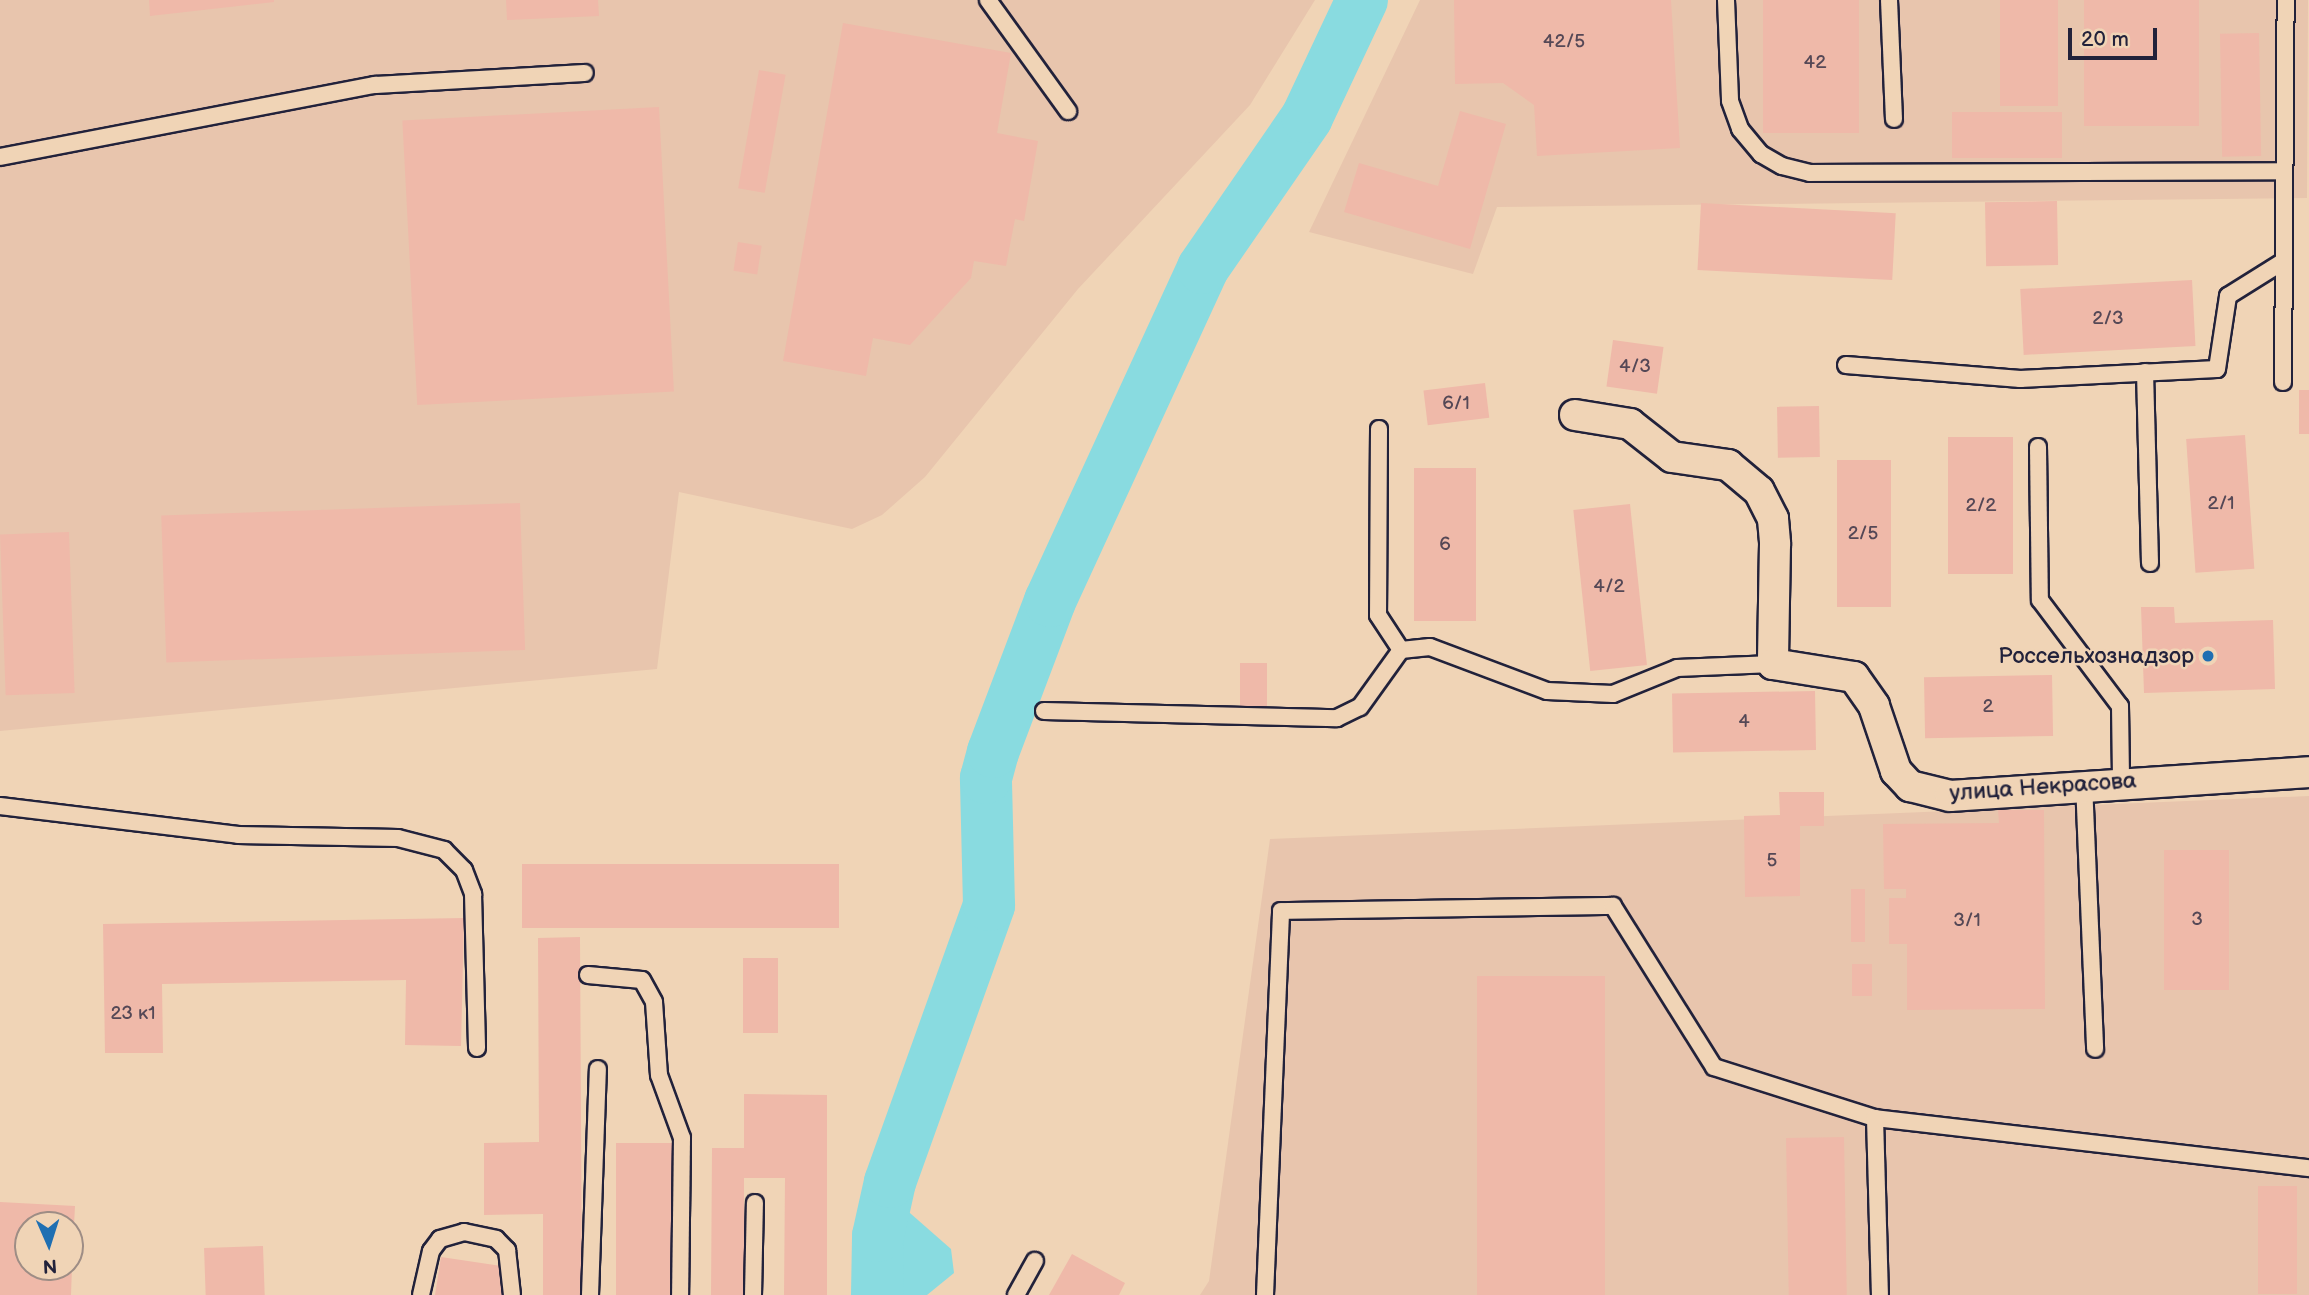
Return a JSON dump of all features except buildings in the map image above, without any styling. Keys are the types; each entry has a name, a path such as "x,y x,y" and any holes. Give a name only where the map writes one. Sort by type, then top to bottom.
{"street":[{"path":"1575,415 1630,424 1672,457 1728,465 1759,491 1773,519 1773,664"},
{"name":"улица Некрасова","path":"1773,664 1854,677 1874,706 1896,771 1928,794 2121,780 2309,772"}],"lane":[{"path":"988,0 1068,111"},
{"path":"1726,0 1734,110 1761,154 1782,166 1810,173 2284,171"},
{"path":"1889,0 1894,119"},
{"path":"2284,382 2286,0"},
{"path":"0,158 375,85 585,73"},
{"path":"1846,365 2020,379 2217,369 2228,296 2284,261"},
{"path":"2145,372 2150,563"},
{"path":"1379,429 1378,615 1401,650"},
{"path":"2038,447 2040,600 2120,706 2121,780"},
{"path":"1044,711 1337,718 1360,707 1401,650 1430,647 1547,691 1613,694 1677,668 1773,664"},
{"path":"2084,783 2095,1049"},
{"path":"0,806 238,835 398,838 444,850 464,870 473,894 477,1048"},
{"path":"1265,1295 1281,911 1613,906 1714,1067 1875,1118 2309,1168"},
{"path":"588,975 642,980 654,1002 659,1076 682,1138 680,1295"},
{"path":"590,1295 598,1069"},
{"path":"1875,1118 1880,1295"},
{"path":"753,1295 755,1203"},
{"path":"421,1295 431,1251 440,1240 464,1232 496,1238 507,1250 512,1295"},
{"path":"1016,1295 1035,1261"}],"shaded area":[{"path":"0,0 1315,0 1250,105 1078,289 925,477 882,515 852,529 679,492 657,669 0,731"},
{"path":"1420,0 2308,0 2307,198 1497,207 1473,274 1309,232"},
{"path":"2309,796 2309,1295 1200,1295 1209,1281 1270,839"}],"water":[{"path":"878,1185 951,1249 954,1273 927,1295 865,1295 856,1261"}],"waterway":[{"path":"877,1295 878,1236 890,1182 989,905 986,778 993,752 1050,601 1203,268 1307,117 1362,0"}],"place":[{"name":"Россельхознадзор","path":"2208,656"}]}
